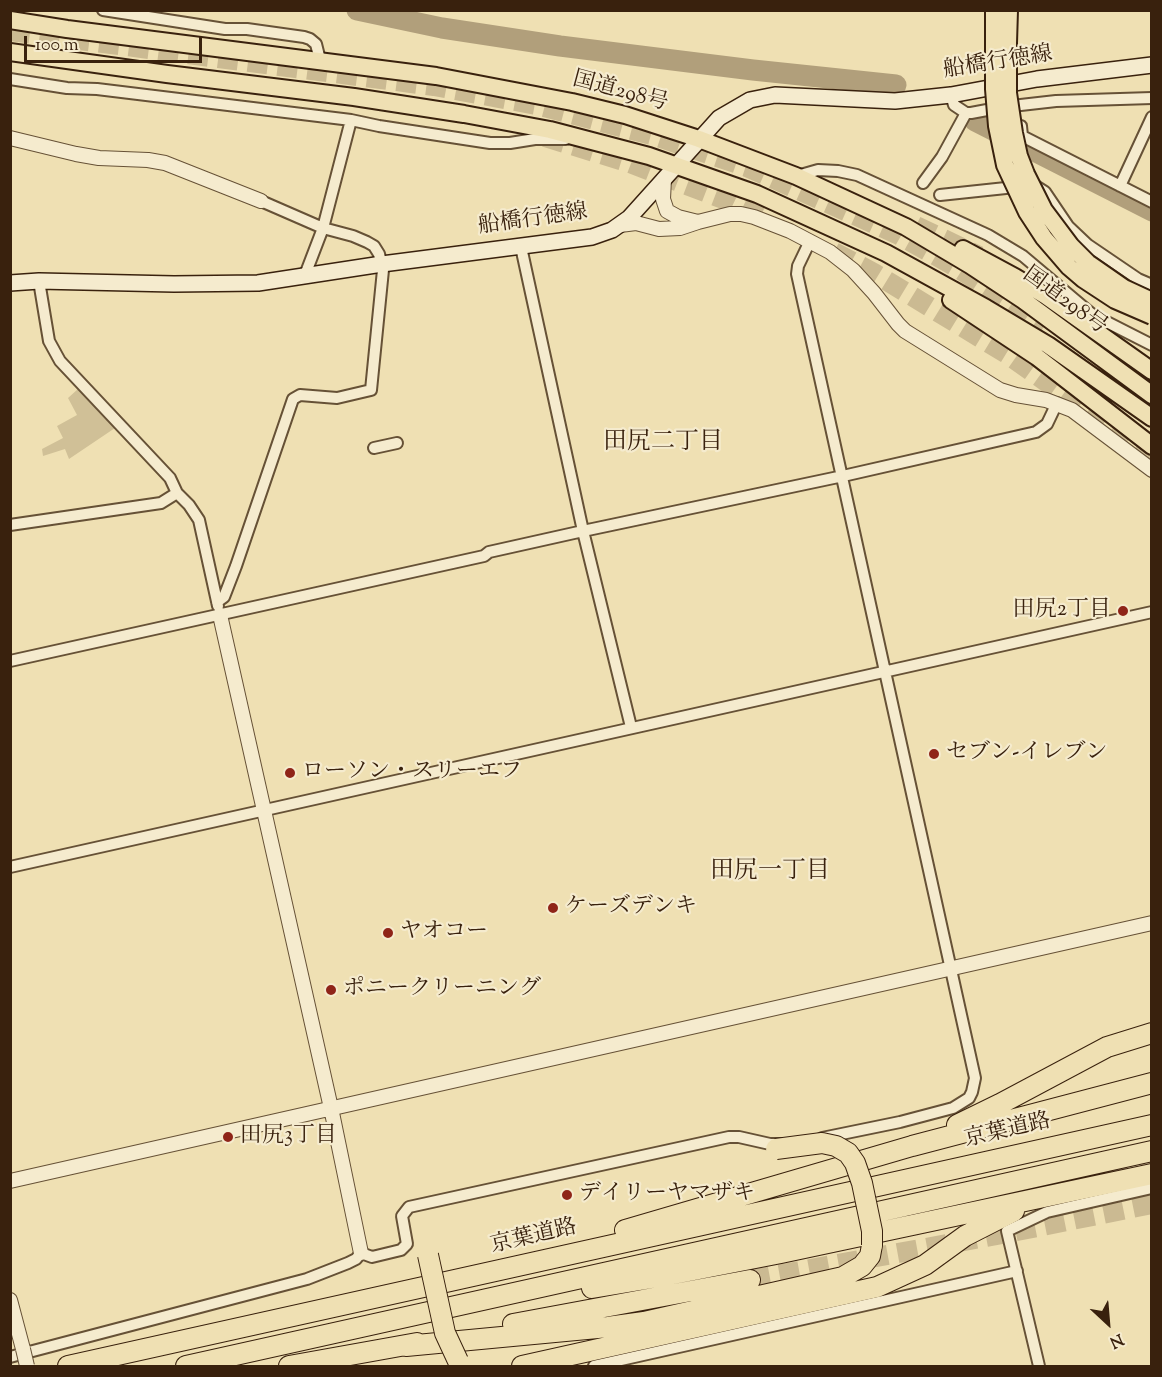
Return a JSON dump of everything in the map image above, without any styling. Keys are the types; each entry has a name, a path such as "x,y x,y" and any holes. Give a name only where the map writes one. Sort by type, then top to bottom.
{"highway":[{"path":"912,1146 1000,1104 1107,1047 1152,1033"},
{"path":"449,1281 912,1146 1152,1083"},
{"name":"京葉道路","path":"68,1366 1152,1125"},
{"path":"406,1346 644,1322 837,1279 855,1272 870,1256 872,1231 862,1183 855,1163 848,1153 836,1146 822,1143 776,1149"},
{"path":"186,1366 1152,1151"},
{"path":"408,1316 658,1277 1152,1174"},
{"path":"522,1366 877,1287 925,1265 979,1228 1038,1199"},
{"path":"428,1255 445,1333 462,1364"},
{"path":"289,1366 750,1280"}],"main road":[{"path":"994,10 994,89 997,126 1005,165 1027,212 1044,238 1083,279 1115,300 1152,316"},
{"path":"1009,10 1008,93 1011,120 1019,156 1034,190 1056,228 1088,263 1124,288 1152,301"},
{"name":"国道298号","path":"10,20 109,35 436,76 539,95 625,116 699,139 796,176 906,227 1023,300 1152,395"},
{"name":"国道298号","path":"10,52 405,104 509,122 590,140 676,165 757,194 886,253 986,308 1047,345 1152,418"},
{"name":"船橋行徳線","path":"10,284 39,281 237,284 591,237 620,225 636,212 699,139 724,114 760,97 775,95 895,101 951,95 1037,79 1152,65"},
{"path":"906,227 964,249 1015,277 1047,296 1152,371"},
{"path":"844,232 1037,357 1152,446"}],"street":[{"path":"108,11 225,29 247,29 304,37 316,44 321,60"},
{"path":"10,79 67,88 97,89 351,120 490,143 536,139 590,140"},
{"path":"951,95 954,105 966,113 1056,101 1152,98"},
{"path":"1018,105 1022,136 1152,202"},
{"path":"1003,107 1013,158 1023,184"},
{"path":"923,183 942,157 966,113"},
{"path":"1120,186 1152,117"},
{"path":"305,275 323,228 351,120"},
{"path":"10,138 87,156 165,163 323,228 367,242 374,246 382,264 371,390 337,398 300,395 293,399 219,609"},
{"path":"796,176 818,170 856,175 988,235 1023,256 1094,315 1152,345"},
{"path":"664,179 663,199 667,211 678,218 698,222"},
{"path":"940,195 1023,184 1034,185 1045,192 1068,226 1088,245 1138,279 1152,285"},
{"path":"620,225 636,223 659,229 680,228 730,214 741,214 754,217 810,241 830,252 853,270 905,331 1000,390 1016,396 1057,403 1088,421 1152,470"},
{"path":"361,1253 372,1257 405,1247 407,1239 402,1216 409,1207 729,1137 780,1144 838,1136 900,1122 962,1104 972,1092 975,1078 887,672 797,274 798,266 810,241"},
{"path":"521,247 583,531 631,727"},
{"path":"39,281 50,341 60,361 170,478 177,493 199,520 331,1108 361,1253"},
{"path":"10,661 219,609 484,556 489,552 1036,432 1047,424 1057,403"},
{"path":"374,448 397,443"},
{"path":"10,525 161,502 177,493"},
{"path":"10,867 1152,612"},
{"path":"10,1181 1152,923"},
{"path":"1039,1366 1007,1232 1047,1212 1152,1188"},
{"path":"10,1358 307,1278 348,1263 361,1253"},
{"path":"594,1366 1017,1271"},
{"path":"10,1300 27,1366"}],"shaded area":[{"path":"78,389 115,428 69,459 65,449 43,456 42,449 63,438 57,426 77,415 68,398"}],"waterway":[{"path":"357,10 442,28 560,46 896,85"},
{"path":"975,121 1152,211"}],"tunnel":[{"path":"10,31 434,86 537,105 655,136 747,167 897,234 956,267 1045,325"},
{"path":"545,137 627,162 731,202 767,219"},
{"path":"916,226 979,256"},
{"path":"834,252 874,273 1007,354 1152,457"},
{"path":"750,1280 1152,1204"}],"place":[{"name":"田尻2丁目","path":"1123,611"},
{"name":"セブン-イレブン","path":"934,754"},
{"name":"ローソン・スリーエフ","path":"290,773"},
{"name":"ケーズデンキ","path":"553,908"},
{"name":"ヤオコー","path":"388,933"},
{"name":"ポニークリーニング","path":"331,990"},
{"name":"田尻3丁目","path":"228,1137"},
{"name":"デイリーヤマザキ","path":"567,1195"}],"district":[{"name":"田尻二丁目","path":"663,444"},
{"name":"田尻一丁目","path":"770,873"}]}
